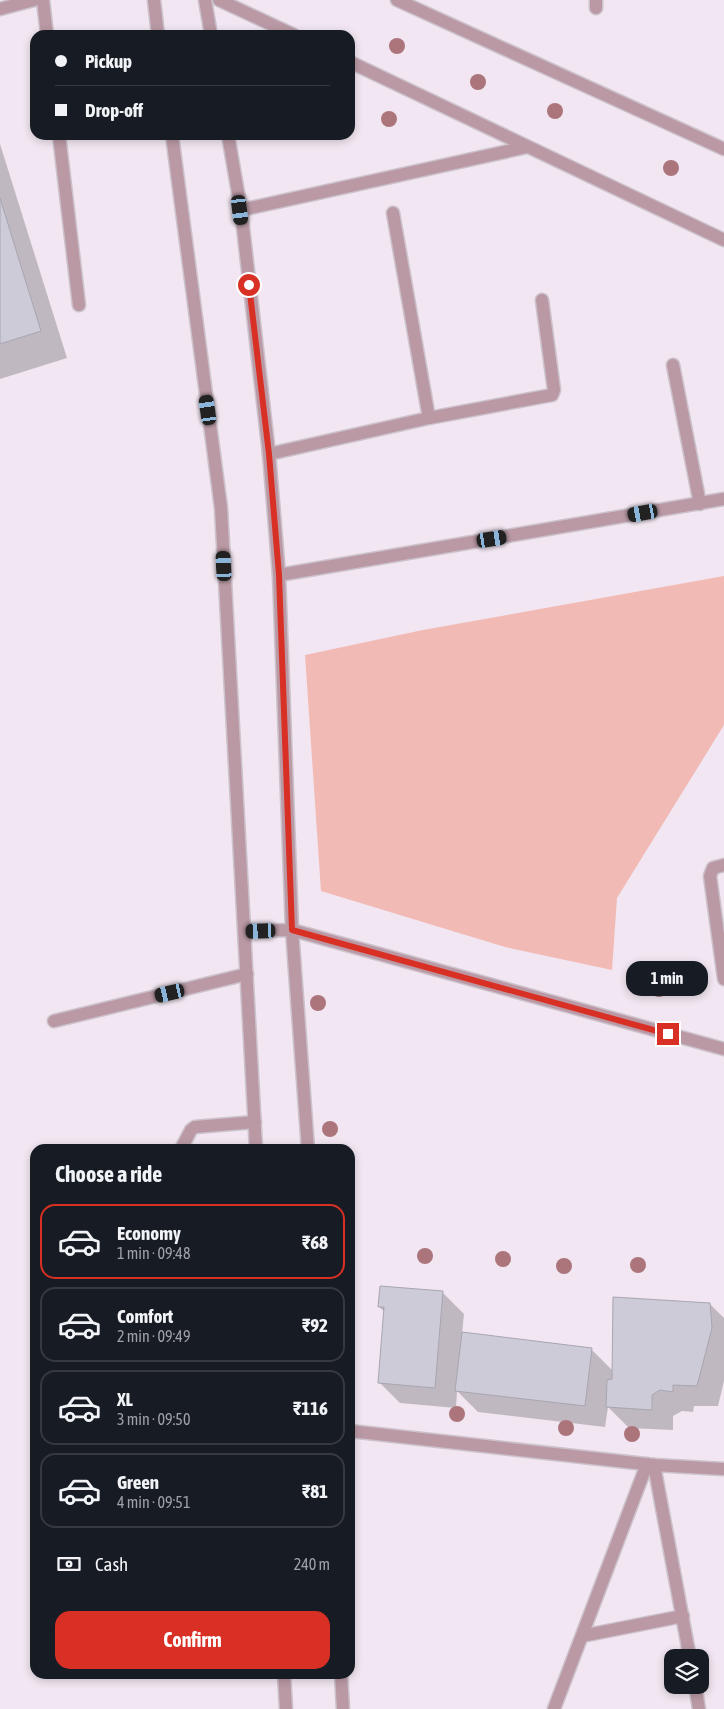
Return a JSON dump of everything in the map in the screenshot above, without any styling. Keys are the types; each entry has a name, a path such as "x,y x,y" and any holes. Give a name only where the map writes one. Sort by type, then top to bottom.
{"street":[{"path":"0,9 34,0"},
{"path":"43,0 46,30"},
{"path":"154,0 157,30"},
{"path":"205,0 210,30"},
{"path":"219,0 283,30"},
{"path":"397,0 724,149"},
{"path":"355,64 724,240"},
{"path":"60,140 79,305"},
{"path":"173,140 221,508 256,1144"},
{"path":"229,140 240,210 269,454 279,575 292,930 308,1144"},
{"path":"240,210 527,147"},
{"path":"393,213 429,418"},
{"path":"269,454 429,418 552,395 554,390 542,300"},
{"path":"673,365 700,504"},
{"path":"279,575 724,499"},
{"path":"724,865 713,868 710,876 724,979"},
{"path":"245,932 292,930 724,1050"},
{"path":"54,1022 247,974"},
{"path":"184,1144 191,1130 195,1127 255,1122"},
{"path":"355,1432 650,1464 724,1469"},
{"path":"650,1464 688,1649"},
{"path":"554,1709 650,1464"},
{"path":"582,1636 683,1616"},
{"path":"284,1679 286,1709"},
{"path":"341,1679 343,1709"},
{"path":"696,1694 699,1709"}],"shaded area":[{"path":"724,576 724,725 617,898 612,970 505,947 321,891 305,655 423,630"}],"building":[{"path":"0,198 41,331 0,344"},
{"path":"380,1286 443,1291 435,1388 378,1383 384,1307 378,1307"},
{"path":"613,1297 710,1303 712,1328 697,1386 673,1385 673,1392 660,1390 652,1395 652,1410 606,1407 607,1380 612,1379"},
{"path":"462,1332 592,1348 585,1406 455,1391"}],"route":[{"path":"249,285 269,454 279,575 292,930 668,1034"}]}
